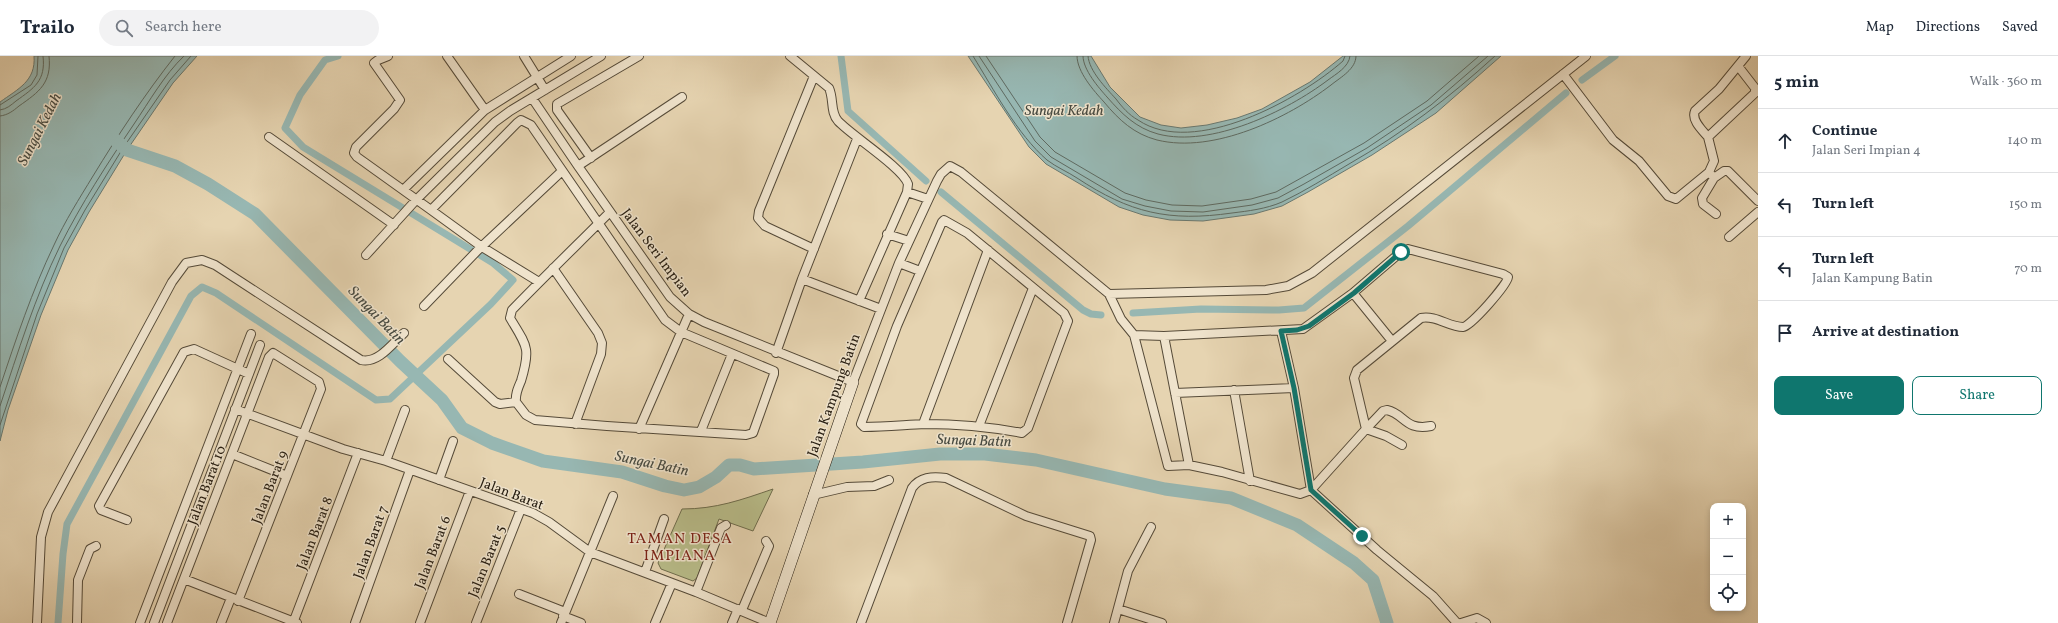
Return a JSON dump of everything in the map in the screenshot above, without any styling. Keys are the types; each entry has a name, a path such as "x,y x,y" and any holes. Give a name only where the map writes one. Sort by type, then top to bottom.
{"street":[{"path":"388,56 374,63 400,100 394,109 356,147 354,153 357,157 403,190 414,202 431,210 480,248 539,282"},
{"path":"447,56 485,110"},
{"path":"524,56 545,90"},
{"path":"403,190 485,110 571,56"},
{"path":"366,255 414,202 495,122 601,56"},
{"path":"590,158 558,110 557,104 639,56"},
{"path":"790,56 830,88 832,93 834,117 857,139 885,160 904,178 908,184 907,192 887,234 859,301"},
{"path":"1431,426 1423,427 1407,423 1387,410 1383,411 1311,490 1305,494 1295,494 1222,472 1189,465 1168,466 1134,335 1118,314 1109,294 1266,290 1288,286 1300,281 1586,56"},
{"path":"1716,214 1703,204 1702,198 1712,175 1714,161 1708,137 1694,120 1693,115 1746,56"},
{"path":"1708,137 1755,93 1754,88 1738,66"},
{"path":"1562,74 1609,136 1639,161 1671,199 1676,200 1712,175 1728,171 1758,201"},
{"path":"814,76 759,211 758,218 765,226 814,249"},
{"path":"578,166 682,97"},
{"name":"Jalan Seri Impian","path":"532,98 670,297 689,314 776,353 853,382"},
{"path":"431,210 521,120 531,125 599,223 661,315 681,332 772,369 774,374 753,433 746,435 701,431 639,429 535,420 526,415 516,402 517,392 528,356 528,349 510,318 510,314 539,282 553,268 599,223 610,212"},
{"path":"270,137 394,225"},
{"path":"776,353 802,279 857,139"},
{"name":"Jalan Kampung Batin","path":"770,623 826,458 881,309 899,263 928,200 937,181 946,169 950,166 955,168 1109,294"},
{"path":"424,306 480,248 562,171"},
{"path":"907,192 928,200"},
{"path":"1729,237 1758,212"},
{"path":"944,220 967,233 1064,313 1068,321 1028,428 1022,433 979,426 923,424 864,427 861,424 897,326 920,271 944,220"},
{"path":"887,234 909,241"},
{"path":"1134,335 1164,336 1303,329 1354,293 1401,252 1408,249 1503,274 1508,280 1488,305 1464,327 1426,317 1421,318 1355,373 1354,378 1366,429"},
{"path":"923,424 988,250"},
{"path":"37,623 41,537 48,512 172,282 186,263 202,260 215,265 356,358 371,360 384,352 404,333"},
{"path":"899,263 920,271"},
{"path":"553,268 598,333 602,343 601,354 575,424"},
{"path":"802,279 881,309"},
{"path":"979,426 1033,288"},
{"path":"1354,293 1392,341"},
{"path":"639,429 689,314"},
{"path":"1281,331 1294,388 1311,490 1377,550 1433,596 1457,623"},
{"path":"140,623 250,334"},
{"path":"1164,336 1189,465"},
{"path":"154,623 260,344"},
{"path":"127,520 101,510 99,506 184,352 194,349 248,374"},
{"name":"Jalan Barat 10","path":"168,623 269,357 273,353 276,354 319,382"},
{"path":"701,431 732,354"},
{"path":"448,359 495,402 500,404 516,402"},
{"name":"Jalan Barat 9","path":"221,623 234,599 287,476 321,389 319,382"},
{"path":"1175,393 1294,388"},
{"path":"1234,390 1250,481"},
{"name":"Jalan Barat","path":"235,409 521,509 549,522 590,552 740,609 770,623"},
{"path":"386,461 405,410"},
{"path":"1366,429 1386,436 1402,445"},
{"path":"439,480 453,441"},
{"name":"Jalan Barat 8","path":"295,622 358,453"},
{"path":"232,454 287,476"},
{"name":"Jalan Barat 7","path":"355,623 410,470"},
{"path":"861,623 912,488 915,483 936,476 946,478 1026,516 1090,536 1091,540 1067,623"},
{"path":"813,495 847,487 874,486 889,480"},
{"name":"Jalan Barat 6","path":"420,623 470,491"},
{"path":"563,617 613,496"},
{"name":"Jalan Barat 5","path":"476,623 521,509"},
{"path":"645,572 664,520"},
{"path":"696,592 721,528 726,525"},
{"path":"1114,623 1128,571 1151,527"},
{"path":"732,623 769,546 766,541"},
{"path":"77,623 80,574 90,549 96,546"},
{"path":"184,580 295,622"},
{"path":"655,623 672,583"},
{"path":"519,594 563,617 581,623"},
{"path":"1118,609 1162,623"},
{"path":"1461,623 1477,618 1486,623"}],"green space":[{"path":"773,489 753,531 719,519 697,578 693,581 661,569 658,563 682,509 717,506"}],"water":[{"name":"Sungai Kedah","path":"34,56 197,56 173,83 127,150 89,212 68,250 41,315 8,410 0,441 0,102 24,84 29,78 34,65"},
{"name":"Sungai Kedah","path":"968,56 1091,56 1110,87 1140,117 1161,125 1181,128 1207,125 1237,118 1262,109 1310,82 1343,56 1501,56 1436,113 1372,155 1308,192 1282,206 1254,214 1203,221 1170,220 1143,215 1119,207 1046,164 1029,147"}],"waterway":[{"path":"58,623 63,554 67,524 191,296 202,287 216,293 376,400 390,399 491,304 513,280 493,263 303,147 285,128 300,95 325,60 338,56"},
{"path":"841,56 848,111 926,181"},
{"path":"1582,80 1615,56"},
{"path":"1133,313 1201,309 1279,310 1304,308 1408,226 1566,93"},
{"name":"Sungai Batin","path":"114,139 127,150 175,166 208,184 255,214 400,361 442,400 462,428 492,443 543,461 622,472 665,486 684,490 699,487 716,477 729,465 740,465 754,469 863,462 940,454 985,454 1036,460 1165,489 1231,498 1297,525 1354,563 1373,580 1387,623"},
{"path":"941,192 1083,310 1091,314 1101,315"}],"district":[{"name":"TAMAN DESA IMPIANA","path":"680,546"}],"route":[{"path":"1362,536 1311,490 1294,388 1281,331 1303,329 1309,326 1354,293 1401,252"}]}
